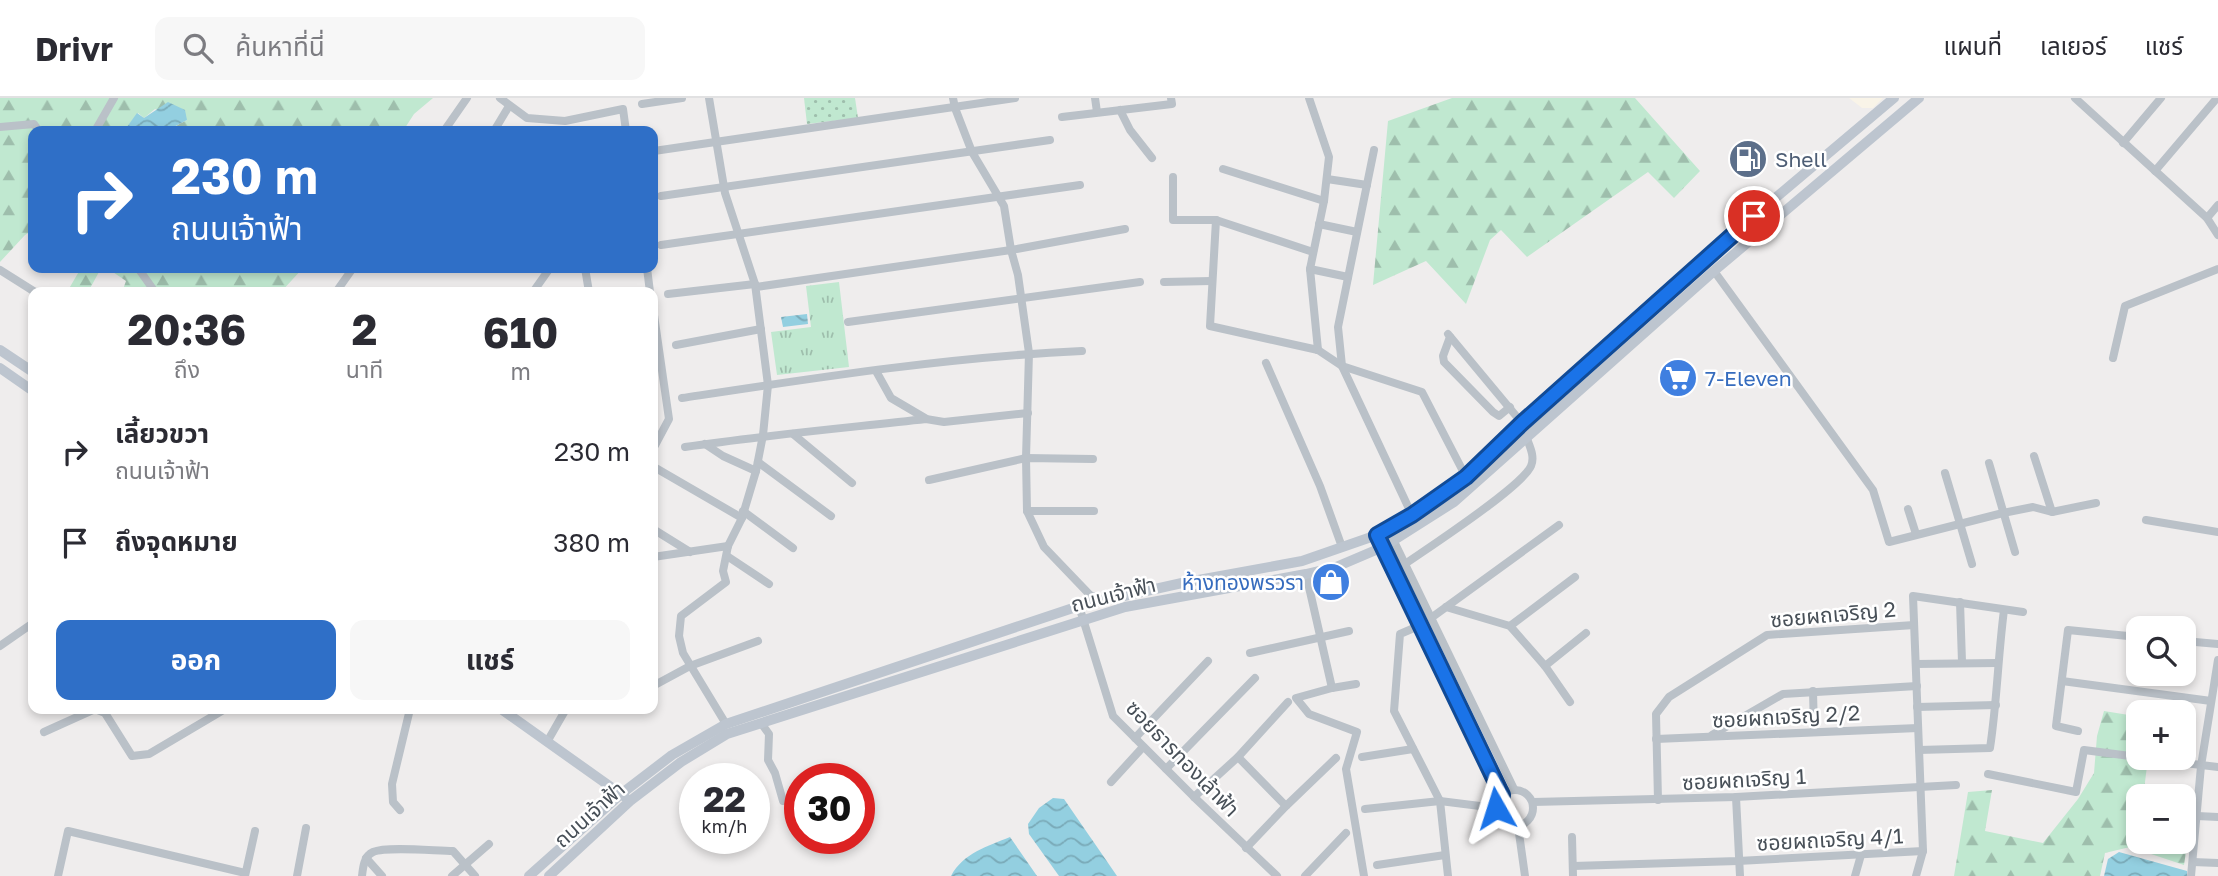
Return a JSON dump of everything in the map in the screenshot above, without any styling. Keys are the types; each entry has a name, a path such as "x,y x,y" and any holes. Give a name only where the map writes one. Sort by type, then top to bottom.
{"main road":[{"name":"ถนนเจ้าฟ้า","path":"529,876 626,797 672,755 726,724 1079,606 1182,583 1302,561 1382,532 1412,515 1466,477 1522,423 1754,216 1894,98"},
{"name":"ถนนเจ้าฟ้า","path":"549,876 626,797 727,734 1125,607 1336,567 1388,544 1454,502 1714,271 1919,98"},
{"path":"0,349 28,369"},
{"path":"0,368 28,386"},
{"path":"507,714 626,797"}],"street":[{"path":"98,126 114,98"},
{"path":"447,126 467,98"},
{"path":"642,104 682,98"},
{"path":"709,98 724,187 755,286 768,385 757,467 743,515 728,551 723,571 726,582 681,616 678,636 690,666 726,724"},
{"path":"953,98 954,108 972,152 1004,206 1018,275 1029,353 1027,511 1044,547 1090,594 1104,601"},
{"path":"658,150 1015,98"},
{"path":"1095,98 1097,112"},
{"path":"1062,117 1172,104 1171,98"},
{"path":"1310,98 1329,157 1324,201 1310,269 1318,350"},
{"path":"2075,98 2207,218 2218,235"},
{"path":"2123,143 2161,98"},
{"path":"2155,171 2217,98"},
{"path":"496,126 504,101 527,118 565,121 623,110 625,126"},
{"path":"1120,110 1130,130 1152,159"},
{"path":"565,121 566,126"},
{"path":"0,127 35,126"},
{"path":"661,196 1050,140"},
{"path":"1374,150 1338,327 1342,366 1412,515"},
{"path":"1223,169 1324,201"},
{"path":"1173,177 1173,220 1216,220 1313,252"},
{"path":"1327,179 1367,185"},
{"path":"661,246 1080,185"},
{"path":"2207,218 2218,205"},
{"path":"1216,220 1210,326 1318,350 1342,366 1422,392 1466,477"},
{"path":"1319,224 1357,232"},
{"path":"668,294 755,286 1011,250 1125,229"},
{"path":"1310,269 1348,278"},
{"path":"2113,358 2124,306 2218,269"},
{"path":"0,270 28,288"},
{"path":"1714,271 1873,490 1889,542 1959,522 2033,507 2052,512 2096,503"},
{"path":"1164,282 1211,281"},
{"path":"848,322 1140,282"},
{"path":"676,345 761,329"},
{"path":"1510,407 1499,416 1493,412 1444,362 1449,335 1510,407 1522,423"},
{"path":"658,343 669,419 658,440"},
{"path":"682,398 1029,353 1082,351"},
{"path":"1266,363 1320,486 1342,547"},
{"path":"876,371 891,398 926,419"},
{"path":"685,447 763,435 926,419 944,422 1028,413"},
{"path":"793,434 852,483"},
{"path":"1405,564 1505,492 1531,467 1532,459 1527,439"},
{"path":"705,444 723,456 757,467 831,516"},
{"path":"2034,456 2052,512"},
{"path":"929,480 1026,458 1093,459"},
{"path":"1989,463 2015,552"},
{"path":"658,469 743,515 793,548"},
{"path":"1945,473 1972,564"},
{"path":"1908,509 1916,534"},
{"path":"1027,511 1094,511"},
{"path":"2146,520 2218,532"},
{"path":"1431,618 1559,524"},
{"path":"658,532 690,552"},
{"path":"1382,532 1421,625 1502,795"},
{"path":"1388,544 1405,564 1514,789"},
{"path":"658,557 690,552 728,551 769,584"},
{"path":"1306,574 1332,688"},
{"path":"1510,625 1575,577"},
{"name":"ซอยผถเจริญ 2","path":"1916,876 1923,851 1913,596 1960,602"},
{"path":"1962,662 1960,602 2023,612"},
{"name":"ซอยธารทองเล้าฟ้า","path":"1079,606 1113,716 1277,876"},
{"path":"1446,607 1510,625 1545,666 1570,702"},
{"path":"1919,750 1990,748 2004,610"},
{"path":"1421,625 1400,634 1394,711 1440,801 1448,876"},
{"name":"ซอยผถเจริญ 2","path":"1658,800 1656,714 1669,697 1767,635 1914,625"},
{"path":"0,646 28,626"},
{"path":"2078,730 2056,726 2068,630 2126,636"},
{"path":"1250,653 1349,631"},
{"path":"1545,666 1586,633"},
{"path":"658,682 690,666 758,641"},
{"path":"2196,642 2218,644"},
{"path":"2191,876 2201,766 2218,660"},
{"path":"1135,738 1208,661"},
{"path":"1916,664 1997,663"},
{"path":"1166,769 1255,678"},
{"path":"2062,681 2211,701"},
{"path":"1356,684 1296,698 1309,714 1357,732 1346,769 1364,876"},
{"path":"1709,737 1783,694 1917,686"},
{"path":"1813,691 1814,732"},
{"path":"1194,797 1238,757 1287,702"},
{"path":"1917,707 1996,705"},
{"path":"44,732 84,714"},
{"path":"106,714 132,756 149,754 217,714"},
{"path":"400,810 393,802 392,784 409,714"},
{"path":"547,742 563,714"},
{"path":"761,723 769,734 768,760 775,773 783,801"},
{"name":"ซอยผถเจริญ 2/2","path":"1656,740 1918,729"},
{"path":"1111,782 1143,747"},
{"path":"1362,757 1413,750"},
{"path":"1988,775 2076,792 2084,750 2126,755"},
{"path":"1238,757 1286,806"},
{"path":"1246,848 1336,758"},
{"path":"2196,765 2218,767"},
{"name":"ซอยผถเจริญ 1","path":"1533,802 1736,797 1956,785"},
{"path":"1514,789 1523,791 1533,802 1532,815 1524,824 1506,824 1501,820 1496,808 1502,795 1514,789"},
{"name":"ซอยผถเจริญ 4/1","path":"1736,797 1740,876"},
{"path":"1365,809 1440,801 1496,808"},
{"path":"2197,816 2218,817"},
{"path":"1518,826 1525,876"},
{"path":"297,876 306,828"},
{"path":"60,876 68,831 245,874 255,831"},
{"path":"1305,876 1346,833"},
{"path":"1572,837 1573,871"},
{"path":"452,876 489,844"},
{"path":"362,876 366,858 372,852 384,850 453,851 475,876"},
{"name":"ซอยผถเจริญ 4/1","path":"1573,871 1923,851"},
{"path":"1377,865 1444,855"},
{"path":"1855,876 1861,855"},
{"path":"366,858 382,876"},
{"path":"2193,862 2218,863"}],"shaded area":[{"path":"1849,98 1883,98 1873,108 1862,108"}],"green space":[{"path":"0,98 433,98 414,114 406,126 176,126 187,120 155,109 144,118 138,113 128,126 28,126 28,233 0,262"},
{"path":"804,98 855,98 858,118 807,124"},
{"path":"1452,98 1635,98 1700,171 1674,198 1648,172 1527,257 1501,230 1490,240 1466,304 1426,261 1373,285 1388,121"},
{"path":"78,273 98,273 91,287 70,287"},
{"path":"114,273 298,273 286,287 124,287 126,281"},
{"path":"839,282 849,367 777,375 771,332 811,327 806,286"},
{"path":"2104,711 2126,715 2126,770 2146,770 2145,784 2126,784 2126,848 2105,853 2100,876 1954,876 1968,792 1992,790 1985,831 2043,843 2078,799 2094,773 2097,736"},
{"path":"2151,854 2186,854 2184,865"}],"water":[{"path":"168,102 185,110 187,120 176,126 128,126 137,113 144,118"},
{"path":"807,314 808,324 783,327 781,317"},
{"path":"1053,798 1064,799 1117,876 1059,876 1029,834 1028,824 1039,808"},
{"path":"1010,837 1037,876 951,876 969,856"},
{"path":"2119,852 2187,871 2187,876 2104,876 2108,859"}],"place":[{"name":"Shell","path":"1748,159"},
{"name":"7-Eleven","path":"1678,378"},
{"name":"ห้างทองพรวรา","path":"1331,582"}],"route":[{"path":"1496,808 1502,795 1377,535 1412,515 1466,477 1522,423 1754,216"}]}
